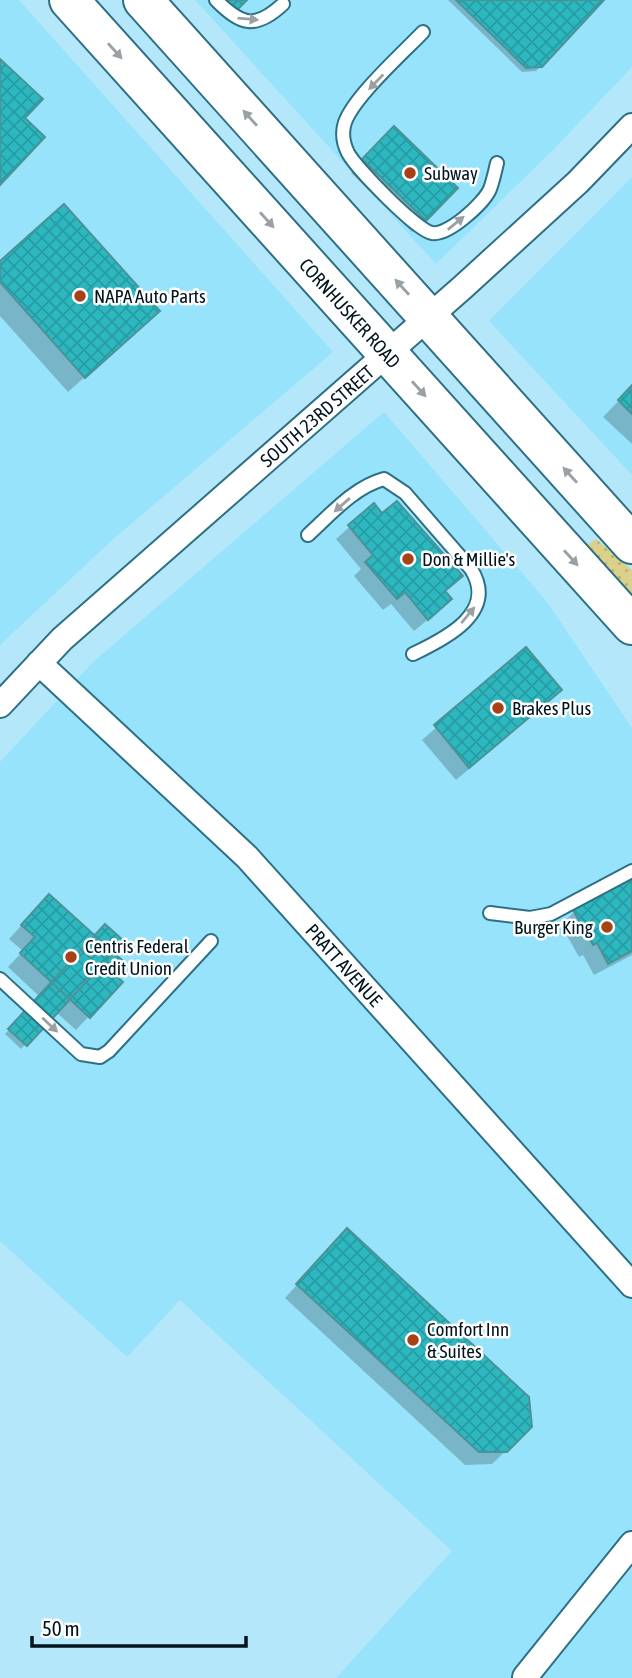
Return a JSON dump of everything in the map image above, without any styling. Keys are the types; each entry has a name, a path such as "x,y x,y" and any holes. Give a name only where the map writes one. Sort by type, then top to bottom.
{"main road":[{"name":"CORNHUSKER ROAD","path":"69,0 632,625"},
{"path":"143,0 632,544"}],"street":[{"name":"SOUTH 23RD STREET","path":"0,705 62,639 388,354 569,191 632,126"},
{"name":"PRATT AVENUE","path":"39,663 247,857 632,1285"},
{"path":"525,1677 632,1544"}],"lane":[{"path":"216,0 231,15 242,21 253,22 267,18 283,4"},
{"path":"423,32 358,101 347,117 343,134 347,152 356,166 419,228 436,234 452,229 489,192 497,163"},
{"path":"308,535 372,482 384,480 405,493 471,569 479,582 480,595 475,608 452,632 444,639 413,654"},
{"path":"490,913 530,918 551,914 632,871"},
{"path":"0,979 81,1054 100,1057 109,1051 211,941"}],"shaded area":[{"path":"0,0 19,0 333,352 110,542 0,645"},
{"path":"195,0 632,0 632,67 552,151 436,264"},
{"path":"632,177 632,475 489,321"},
{"path":"384,412 547,602 632,728 632,1678 336,1678 452,1551 180,1300 127,1357 0,1241 0,762 93,662"},
{"path":"596,539 632,570 632,600 584,547"}],"building":[{"path":"223,0 247,0 235,12"},
{"path":"456,0 604,0 542,67 526,68"},
{"path":"0,59 43,99 25,118 45,137 0,185"},
{"name":"Subway","path":"394,126 458,188 426,221 362,159"},
{"name":"NAPA Auto Parts","path":"64,204 160,311 85,378 0,282 0,261"},
{"path":"632,385 632,414 618,400"},
{"name":"Don & Millie's","path":"397,501 463,576 445,591 452,599 428,620 405,592 397,599 365,562 373,555 348,525 374,503 382,513"},
{"name":"Brakes Plus","path":"526,647 562,690 469,768 434,725"},
{"name":"Burger King","path":"632,878 632,951 608,964 597,943 593,945 573,910"},
{"name":"Centris Federal Credit Union","path":"49,894 123,961 112,972 123,982 90,1018 20,953 35,937 21,925"},
{"path":"105,924 124,941 27,1046 8,1029"},
{"name":"Comfort Inn & Suites","path":"347,1228 529,1397 532,1427 507,1452 479,1452 296,1284"}],"place":[{"name":"Subway","path":"410,173"},
{"name":"NAPA Auto Parts","path":"80,296"},
{"name":"Don & Millie's","path":"408,559"},
{"name":"Brakes Plus","path":"498,708"},
{"name":"Burger King","path":"607,927"},
{"name":"Centris Federal Credit Union","path":"71,957"},
{"name":"Comfort Inn & Suites","path":"413,1340"}]}
